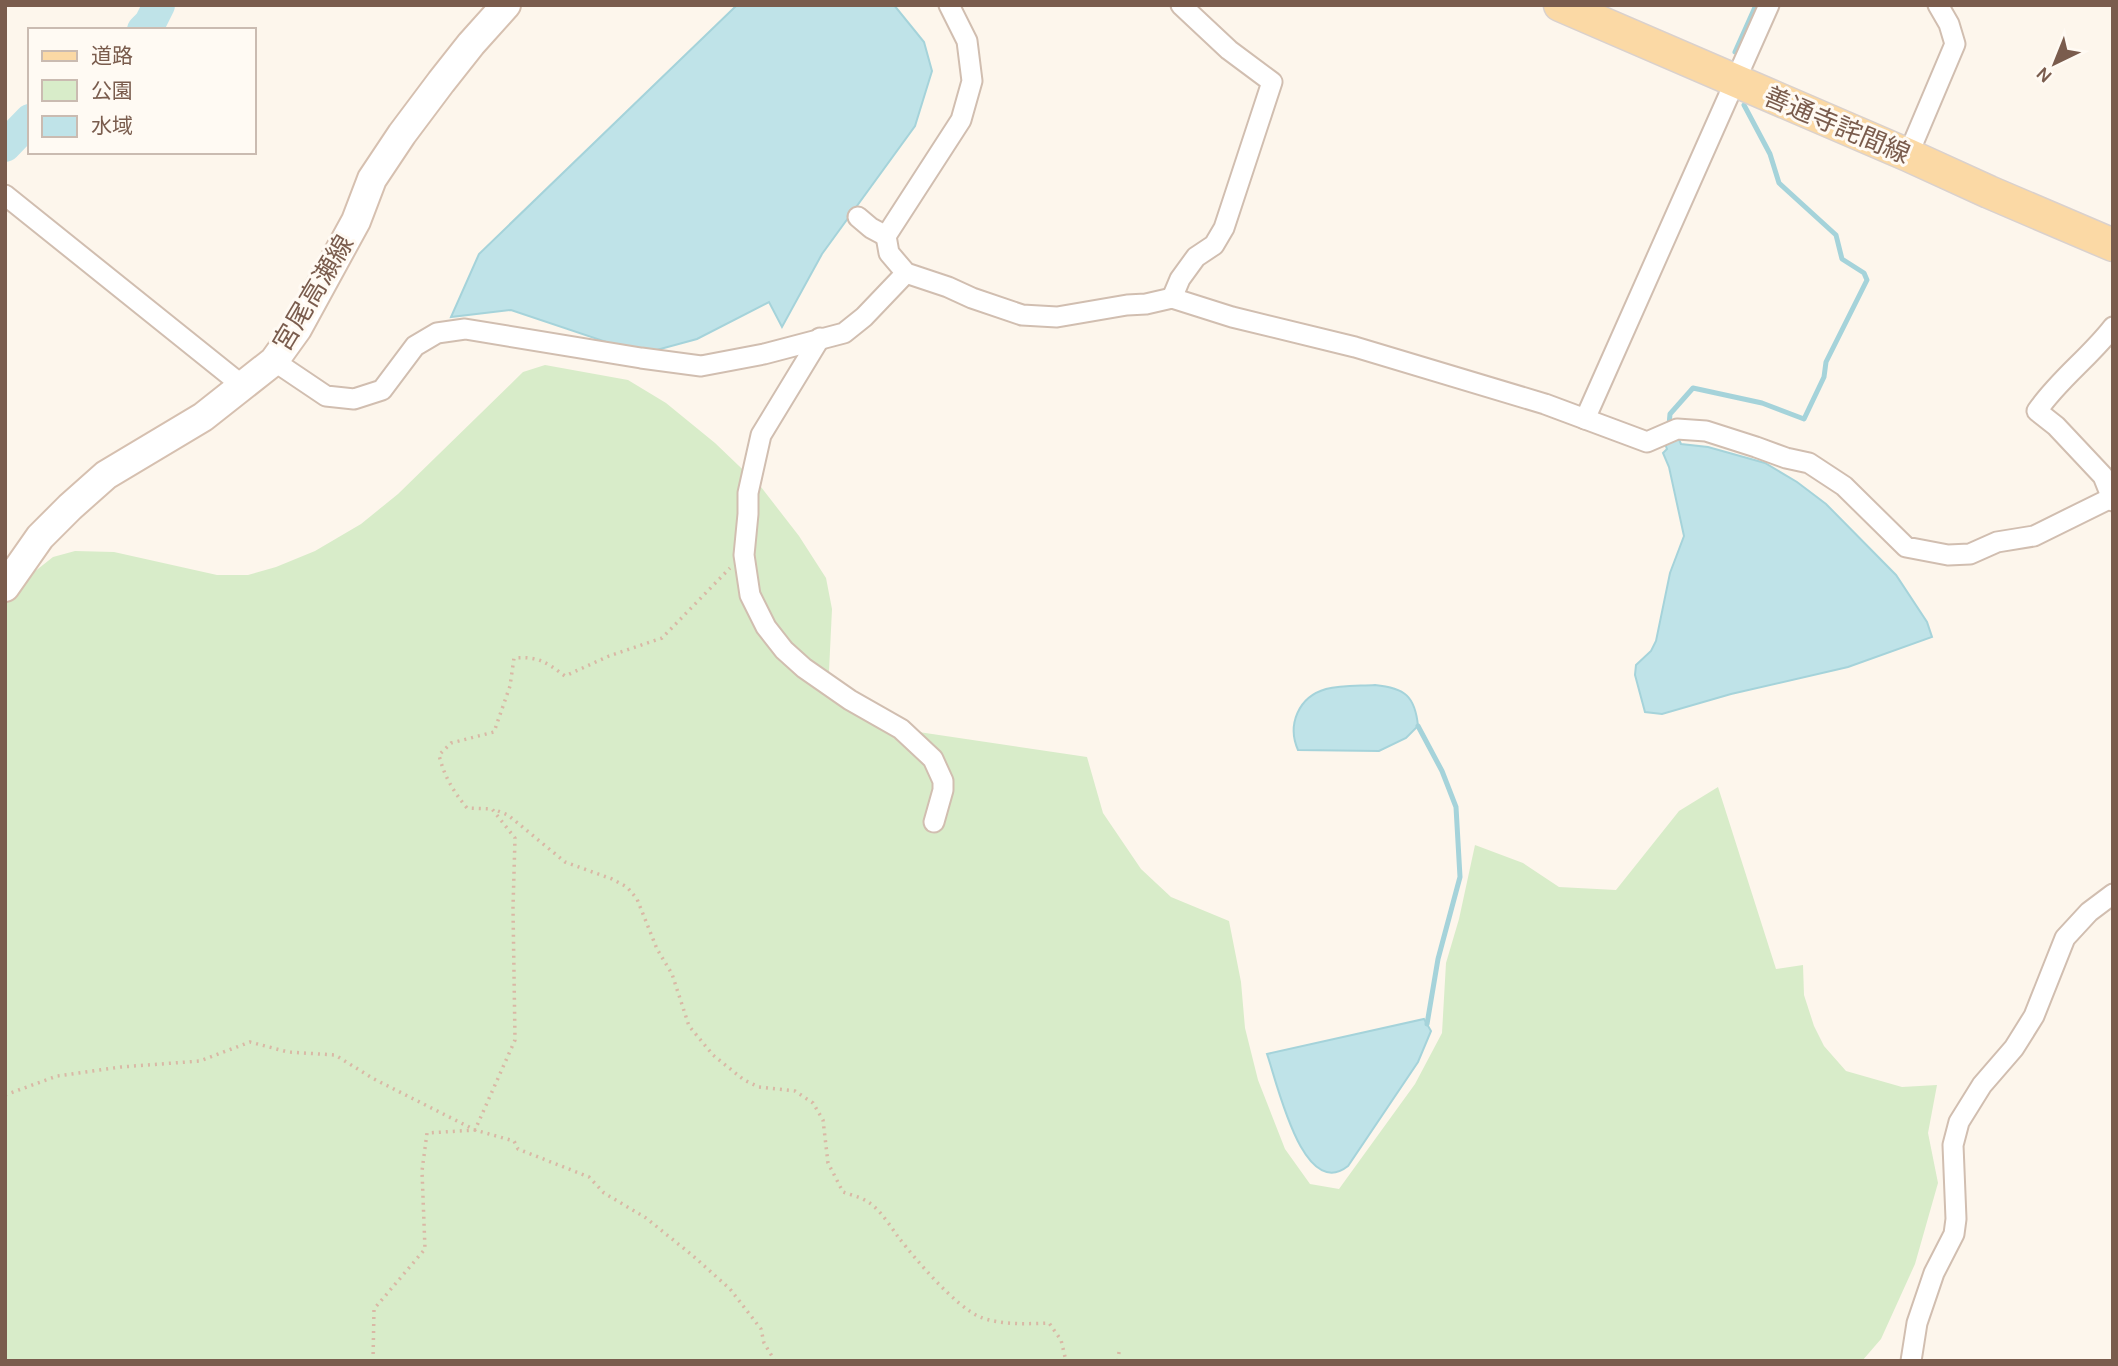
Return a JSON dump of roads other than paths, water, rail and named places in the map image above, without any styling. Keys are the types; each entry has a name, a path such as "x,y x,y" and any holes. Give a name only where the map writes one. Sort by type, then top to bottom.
{"main road":[{"name":"宮尾高瀬線","path":"5,587 40,537 106,475 203,417 274,361 297,329 356,221 372,179 433,93 506,5"},
{"name":"善通寺詫間線","path":"1560,5 2113,245"}],"street":[{"path":"949,5 967,41 972,81 961,120 886,236 890,253 906,273 1022,315 1057,317 1172,298 1233,317 1355,347 1545,404 1647,442 1677,429 1706,431 1809,463 1844,486 1906,547 1948,555 1970,554 1997,542 2034,536 2112,499 2102,477 2056,426 2036,411 2051,391 2095,350 2113,327"},
{"path":"1172,298 1180,279 1196,257 1214,245 1224,228 1272,82 1229,50 1181,5"},
{"path":"1585,419 1769,5"},
{"path":"1908,155 1955,44 1949,24 1938,5"},
{"path":"5,195 243,386"},
{"path":"858,217 886,236"},
{"path":"274,361 326,396 354,399 382,390 415,346 437,333 465,330 702,366 764,354 844,333 864,317 906,273"},
{"path":"821,338 761,435 748,493 744,555 750,595 766,627 784,650 804,668 850,700 901,729 933,759 943,781 934,822"},
{"path":"1911,1361 1917,1323 1934,1273 1954,1234 1956,1219 1953,1145 1959,1122 1982,1085 2014,1048 2034,1016 2065,937 2089,912 2113,894"}],"water":[{"path":"737,5 894,5 924,42 932,71 915,126 822,254 782,327 769,302 697,339 642,354 511,310 451,317 479,254"},
{"path":"1677,435 1681,444 1708,447 1765,463 1826,504 1896,575 1927,622 1932,637 1848,667 1731,694 1662,714 1645,712 1635,675 1636,665 1651,651 1656,641 1670,573 1684,536 1669,467 1663,453 1667,449 1663,439"},
{"path":"1375,685 1401,691 1411,701 1418,726 1406,738 1379,751 1298,750 1295,722 1297,713 1308,698 1326,689"},
{"path":"1424,1019 1431,1031 1418,1062 1348,1166 1332,1173 1318,1168 1305,1154 1294,1134 1267,1054"}],"waterway":[{"path":"145,28 159,5"},
{"path":"1735,52 1756,5"},
{"path":"1669,425 1670,414 1693,388 1762,403 1804,419 1824,377 1826,362 1867,280 1864,273 1842,259 1836,235 1779,183 1770,154 1744,105"},
{"path":"5,146 28,122"},
{"path":"1418,726 1442,771 1456,807 1460,877 1438,959 1427,1024"}]}
